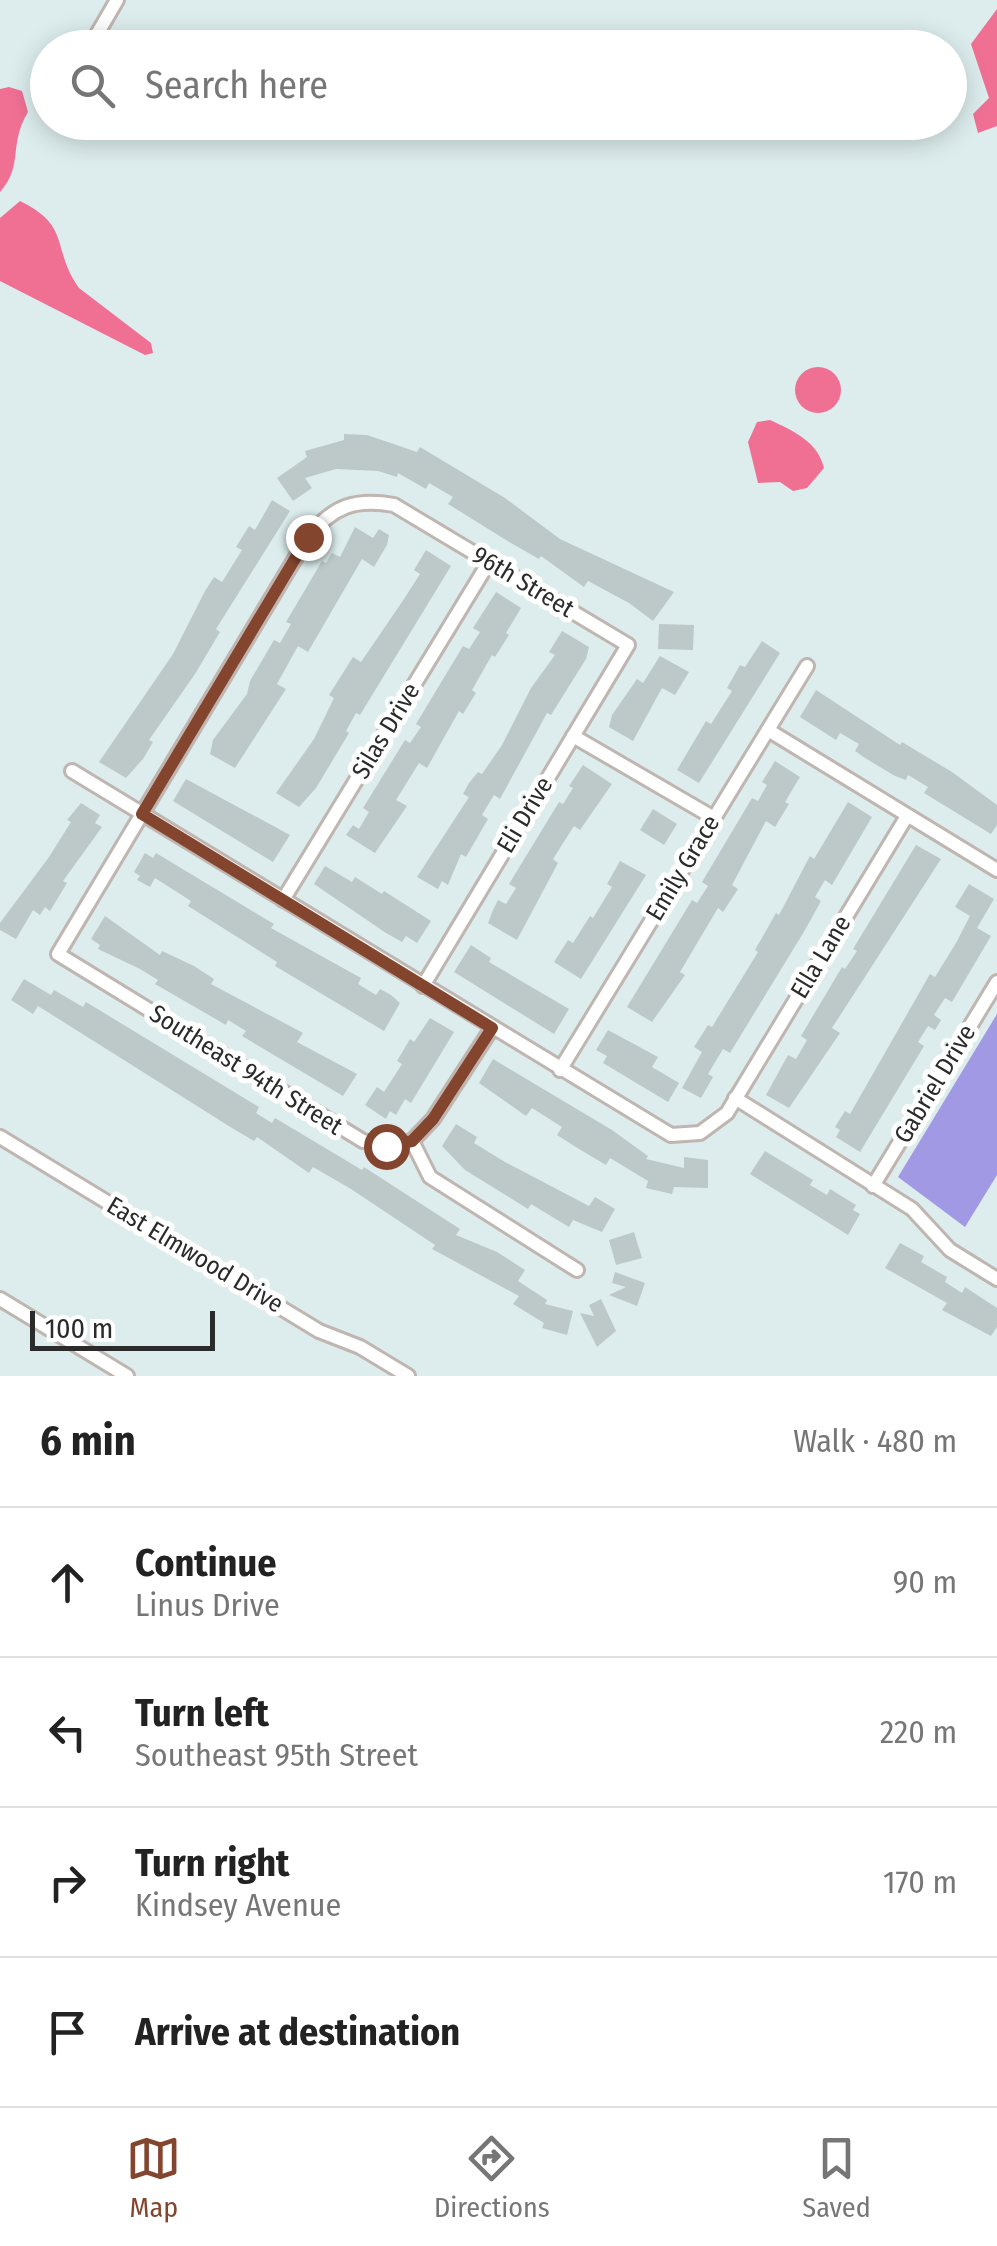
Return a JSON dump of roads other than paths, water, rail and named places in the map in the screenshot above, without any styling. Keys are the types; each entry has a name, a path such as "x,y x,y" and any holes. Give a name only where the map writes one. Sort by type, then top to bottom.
{"street":[{"path":"100,30 117,0"},
{"name":"96th Street","path":"58,954 326,516 344,505 370,501 394,505 628,645"},
{"name":"Silas Drive","path":"283,900 489,562"},
{"name":"Eli Drive","path":"422,986 628,645"},
{"name":"Emily Grace","path":"560,1070 807,666"},
{"path":"768,730 997,870"},
{"path":"573,736 714,818"},
{"name":"Ella Lane","path":"72,771 671,1134 708,1129 735,1098 906,816"},
{"name":"Southeast 94th Street","path":"58,954 363,1141 386,1146 412,1141"},
{"name":"Gabriel Drive","path":"873,1186 997,982"},
{"path":"492,1028 433,1119 412,1141 430,1177 577,1270"},
{"path":"735,1098 912,1209 950,1250 997,1279"},
{"name":"East Elmwood Drive","path":"0,1137 319,1331 360,1347 390,1371 408,1376"},
{"path":"0,1299 127,1376"}]}
